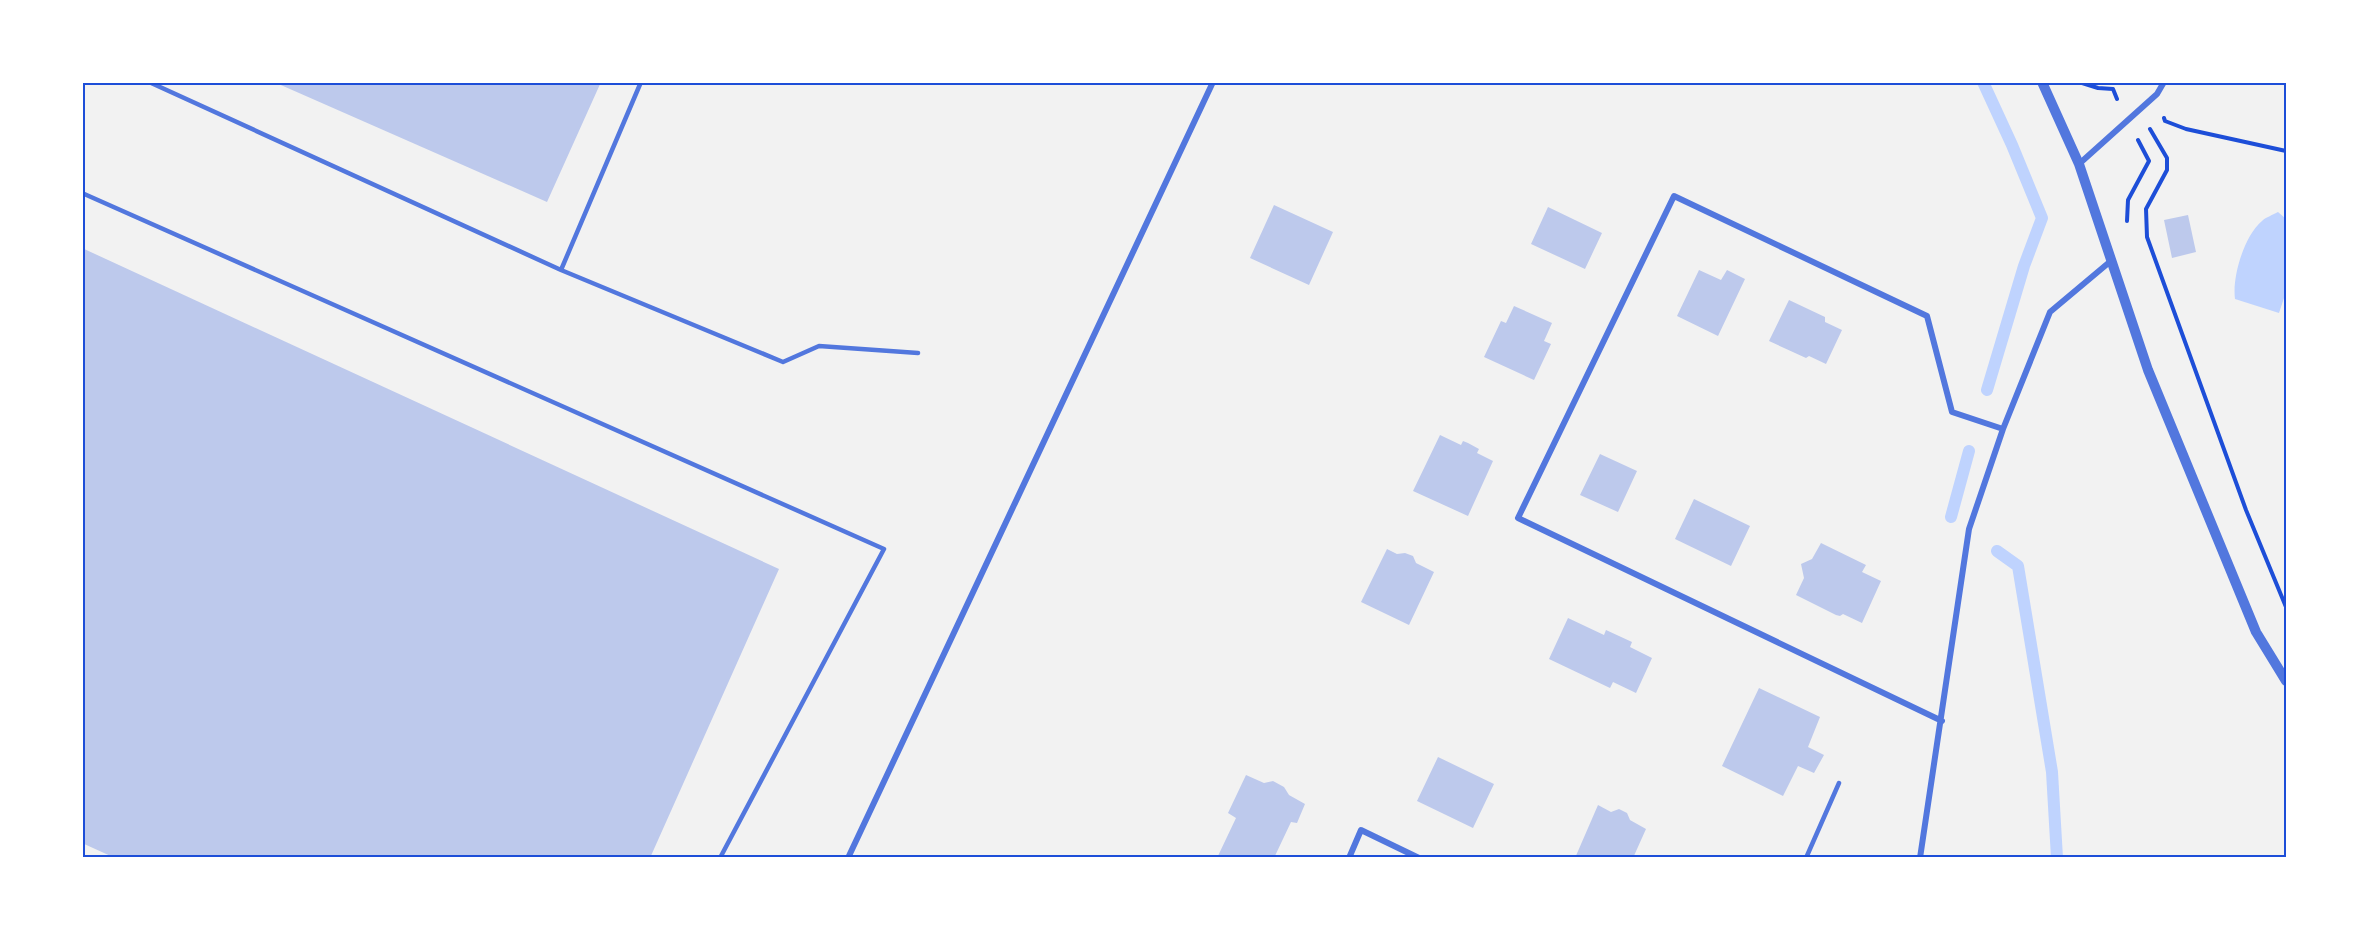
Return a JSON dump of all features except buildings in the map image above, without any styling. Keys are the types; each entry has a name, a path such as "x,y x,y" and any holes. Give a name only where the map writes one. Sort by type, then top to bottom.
{"street":[{"path":"848,858 1213,82"},
{"path":"2042,82 2079,164 2148,370 2256,632 2286,681"},
{"path":"2079,164 2157,94 2164,82"},
{"path":"1942,721 1518,518 1674,196 1927,316 1952,412 2003,429"},
{"path":"1920,858 1970,529 2003,429 2050,312 2112,260"},
{"path":"1349,858 1361,830 1419,858"}],"lane":[{"path":"149,82 561,270 783,362 819,346 918,353"},
{"path":"561,270 641,82"},
{"path":"82,193 884,549 720,858"},
{"path":"1806,858 1839,783"}],"path":[{"path":"2079,82 2098,88 2113,89 2149,161 2128,200 2129,232"},
{"path":"2157,94 2165,121 2186,129 2286,151"},
{"path":"2140,110 2167,158 2167,170 2146,209 2146,237 2246,510 2286,607"}],"water":[{"path":"2278,212 2286,219 2286,292 2279,313 2235,299 2237,269 2245,246 2256,228"}],"waterway":[{"path":"1983,82 2042,218 2024,266 1987,390"},
{"path":"1951,517 1969,451"},
{"path":"1997,551 2018,566 2052,772 2057,858"}]}
